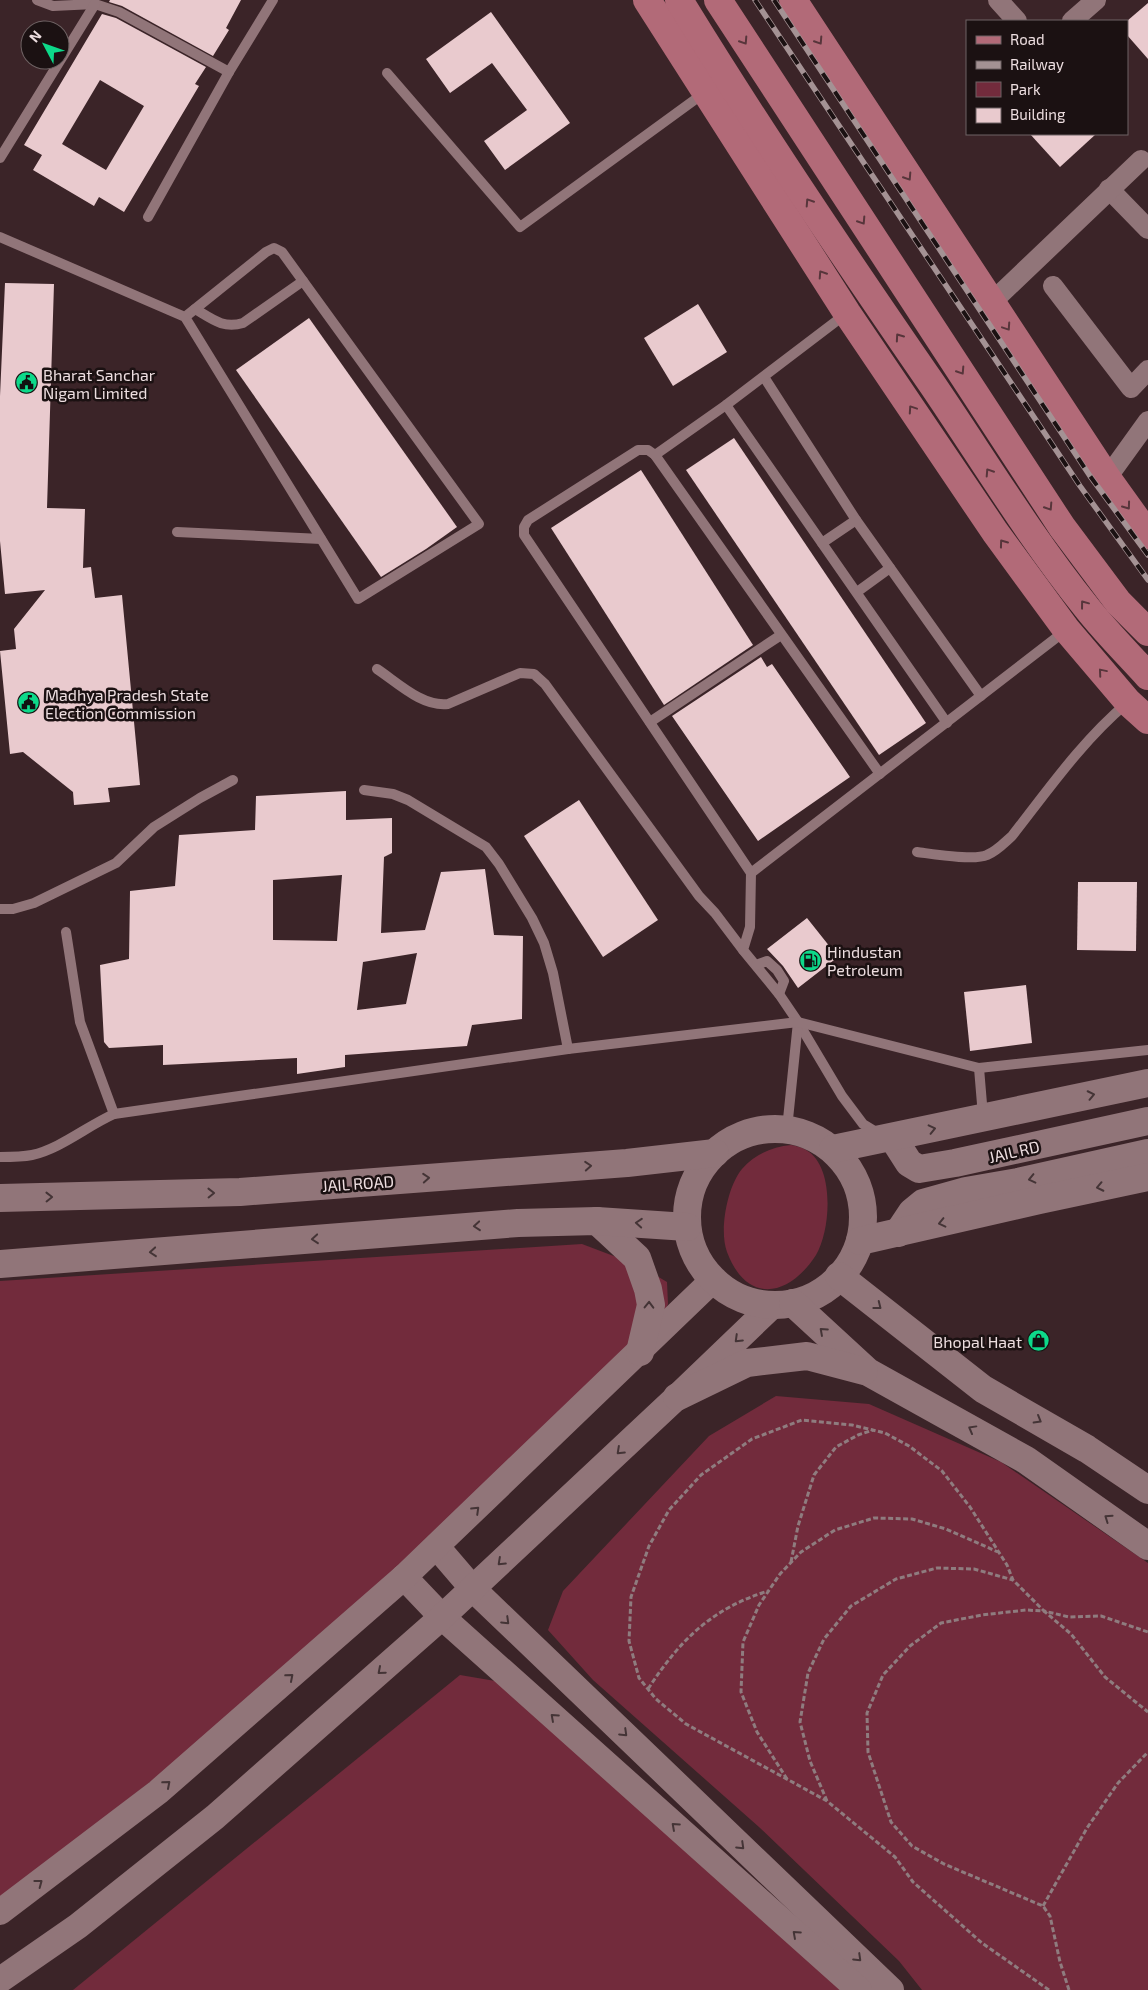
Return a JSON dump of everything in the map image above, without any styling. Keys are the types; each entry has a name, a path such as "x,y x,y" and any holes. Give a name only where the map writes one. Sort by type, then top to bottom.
{"main road":[{"path":"647,0 847,313 995,532 1066,629 1128,702 1148,720"},
{"path":"679,0 871,296 1007,498 1087,608 1148,676"},
{"path":"718,0 1062,527 1118,602 1148,632"},
{"path":"793,0 1107,478 1148,535"},
{"path":"833,1150 1148,1083"},
{"name":"JAIL RD","path":"890,1138 909,1163 918,1169 955,1164 1148,1121"},
{"path":"769,1128 787,1129 812,1136 833,1150 850,1169 860,1192 864,1212 860,1241 849,1264 833,1283 812,1296 783,1304 753,1302 734,1295 714,1280 698,1260 687,1227 688,1195 704,1164 722,1146 769,1128"},
{"name":"JAIL ROAD","path":"0,1198 240,1192 627,1163 716,1153"},
{"name":"JAIL RD","path":"898,1233 912,1212 922,1203 966,1191 1018,1182 1148,1153"},
{"path":"860,1241 1148,1177"},
{"path":"0,1264 518,1223 597,1220 687,1227"},
{"path":"597,1220 637,1258 648,1289 651,1305 640,1352"},
{"path":"839,1276 983,1389 1087,1449 1148,1490"},
{"path":"783,1304 868,1372 1026,1460 1148,1546"},
{"path":"677,1398 747,1363 807,1356 868,1372"}],"street":[{"path":"998,0 1016,20"},
{"path":"1073,20 1096,0"},
{"path":"991,303 1108,189 1141,160"},
{"path":"1108,189 1148,229"},
{"path":"1053,286 1132,388 1148,370"},
{"path":"1107,478 1148,420"},
{"path":"0,1912 158,1792 404,1577 714,1280"},
{"path":"0,1980 78,1926 216,1817 442,1618 677,1398 783,1304"},
{"path":"437,1547 473,1589 891,1990"},
{"path":"404,1577 442,1618 859,1990"}],"lane":[{"path":"37,0 53,6 95,4 118,12 229,72"},
{"path":"148,217 229,72 273,0"},
{"path":"0,158 95,4"},
{"path":"387,74 520,227 705,92"},
{"path":"0,236 185,318 358,599 479,524 282,252 274,248 266,252 185,318"},
{"path":"195,309 226,326 243,324 303,281"},
{"path":"655,455 764,377 847,313"},
{"path":"764,377 856,520 982,696"},
{"path":"726,405 947,723"},
{"path":"743,950 750,927 751,873 524,534 524,527 528,520 638,450 648,450 655,455 880,774"},
{"path":"822,543 856,520"},
{"path":"176,532 321,539"},
{"path":"857,592 890,568"},
{"path":"751,873 982,696 1066,629"},
{"path":"650,722 781,635"},
{"path":"376,669 423,700 438,705 448,704 520,673 534,674 545,684 699,896 715,913 779,994 842,1096 863,1124 890,1138"},
{"path":"917,852 974,858 986,856 999,848 1012,836 1088,739 1103,723 1128,702"},
{"path":"0,909 13,909 34,903 116,863 154,826 234,780"},
{"path":"364,790 393,794 408,800 486,847 532,918 544,943 553,973 568,1048"},
{"path":"66,932 80,1022 114,1114"},
{"path":"787,1129 798,1022"},
{"path":"0,1157 31,1155 50,1149 94,1123 114,1114 568,1048 798,1022 979,1068 1148,1050"},
{"path":"979,1068 983,1117"}],"path":[{"path":"1050,1990 982,1943 913,1882 895,1857 827,1801 686,1724 656,1699 639,1678 629,1641 631,1598 649,1546 669,1510 701,1475 752,1439 802,1420 852,1425 885,1433 910,1446 942,1471 970,1507 999,1552 1013,1580 1044,1611 1071,1634 1105,1677 1148,1712"},
{"path":"791,1562 798,1526 814,1475 836,1447 858,1435 874,1430"},
{"path":"787,1780 756,1732 741,1692 743,1642 759,1605 780,1574 791,1562 801,1552 835,1530 874,1518 912,1519 946,1529 999,1552"},
{"path":"827,1801 810,1761 800,1722 808,1673 824,1639 851,1606 896,1580 937,1568 974,1569 1013,1580"},
{"path":"648,1689 666,1661 697,1629 731,1605 768,1591"},
{"path":"1069,1990 1060,1962 1050,1916 1043,1906 944,1864 912,1846 890,1822 868,1752 867,1713 883,1675 910,1646 941,1623 982,1615 1026,1610 1044,1611 1069,1617 1102,1616 1148,1632"},
{"path":"1043,1906 1092,1820 1118,1783 1148,1752"}],"green space":[{"path":"791,1145 806,1150 815,1158 822,1170 828,1199 825,1230 816,1255 794,1280 769,1289 757,1287 746,1281 735,1269 727,1252 724,1233 726,1209 737,1177 752,1159 777,1147"},
{"path":"582,1244 640,1266 667,1282 668,1304 656,1328 354,1623 0,1899 0,1281"},
{"path":"776,1396 869,1404 1001,1462 1148,1563 1148,1990 922,1990 899,1961 759,1827 593,1680 548,1630 563,1591 709,1436"},
{"path":"460,1675 518,1685 840,1990 73,1990"}],"building":[{"path":"110,0 241,0 226,28 229,30 213,56 122,6 109,2"},
{"path":"1148,3 1148,59 1128,36 1128,20"},
{"path":"491,12 570,123 505,170 484,141 527,110 492,63 450,93 426,59"},
{"path":"102,14 116,18 206,67 195,84 199,86 124,212 99,197 94,206 33,170 42,155 24,145","holes":["100,80 144,106 106,170 62,144"]},
{"path":"1031,135 1095,135 1060,167"},
{"path":"5,283 54,284 47,508 85,509 83,568 91,567 95,598 122,595 140,785 108,788 110,802 74,805 73,792 23,752 10,754 0,651 16,649 14,629 45,590 5,594 0,541 0,396"},
{"path":"698,304 727,352 673,386 644,338"},
{"path":"309,318 457,527 381,577 236,370"},
{"path":"734,438 926,723 879,755 686,470"},
{"path":"641,470 753,645 664,705 551,528"},
{"path":"761,657 767,667 772,664 850,777 758,841 672,716"},
{"path":"346,791 346,820 392,818 392,853 384,857 381,933 425,930 441,872 485,869 494,935 523,936 522,1019 472,1025 467,1046 345,1055 345,1067 297,1074 297,1058 163,1065 163,1045 109,1048 104,1042 100,965 129,959 130,891 175,886 179,835 255,830 256,796","holes":["342,875 337,941 273,940 273,880","417,953 406,1004 357,1010 363,962"]},
{"path":"579,800 658,920 603,957 524,836"},
{"path":"1078,882 1137,882 1136,951 1077,950"},
{"path":"807,918 838,957 798,988 783,966 767,949"},
{"path":"1026,985 1032,1043 970,1051 964,992"}],"railway":[{"path":"755,0 1080,486 1148,580"},
{"path":"774,0 1090,476 1148,555"}],"place":[{"name":"Bharat Sanchar Nigam Limited","path":"27,383"},
{"name":"Madhya Pradesh State Election Commission","path":"29,703"},
{"name":"Hindustan Petroleum","path":"811,960"},
{"name":"Bhopal Haat","path":"1038,1341"}]}
